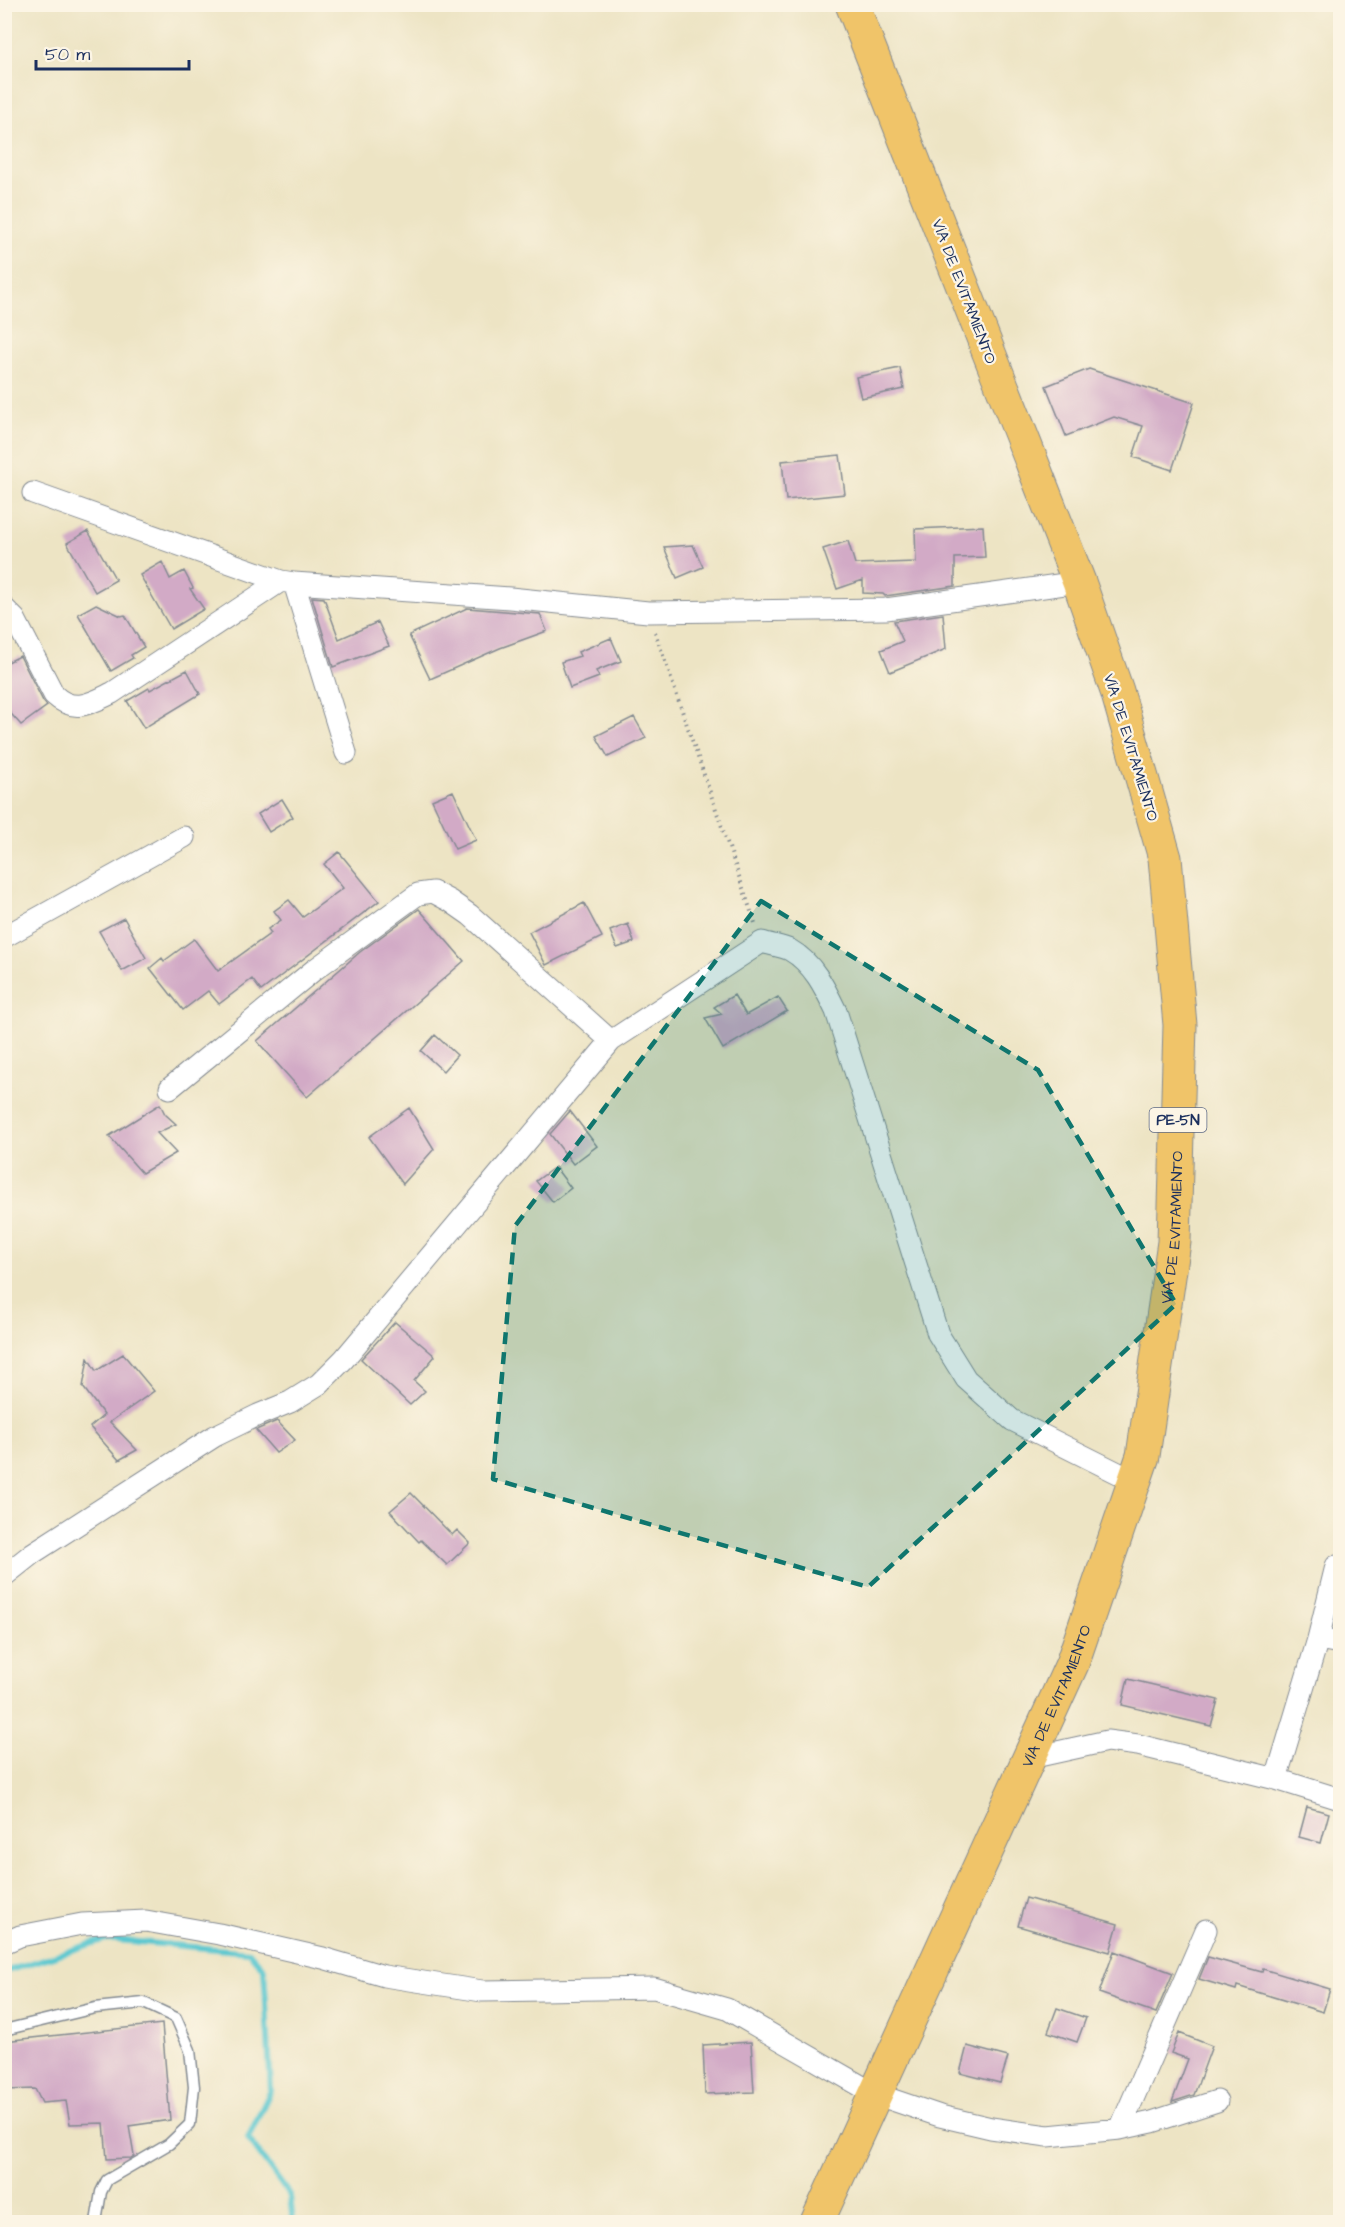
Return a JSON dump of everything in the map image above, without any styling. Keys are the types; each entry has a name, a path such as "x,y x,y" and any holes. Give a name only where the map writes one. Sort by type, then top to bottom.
{"highway":[{"name":"VÍA DE EVITAMIENTO","path":"817,2223 1072,1664 1143,1456 1174,1242 1180,1024 1165,858 1117,691 1079,582 852,4"}],"street":[{"path":"33,493 288,582 510,598 648,612 886,609 1079,582"},
{"path":"4,608 15,619 54,695 63,703 76,706 90,703 112,693 288,582"},
{"path":"288,582 346,753"},
{"path":"4,937 184,837"},
{"path":"170,1088 314,970 418,894 434,892 450,900 470,915 611,1041"},
{"path":"4,1576 33,1553 215,1436 290,1402 319,1384 344,1359 611,1041 762,942 789,949 809,964 824,986 836,1011 938,1334 966,1379 1012,1420 1134,1481"},
{"path":"1276,1779 1318,1639 1336,1566"},
{"path":"1318,1639 1341,1643"},
{"path":"1030,1758 1107,1741 1138,1745 1276,1779 1341,1799"},
{"path":"4,1943 20,1936 82,1924 146,1921 219,1934 311,1955 384,1976 482,1992 654,1988 727,2009 875,2094 940,2116 991,2128 1048,2136 1120,2129 1152,2122 1217,2100"},
{"path":"1120,2129 1206,1929"}],"lane":[{"path":"4,2030 95,2008 144,2003 176,2018 190,2050 194,2087 190,2124 169,2144 107,2180 100,2192 96,2223"}],"path":[{"path":"648,612 762,942"}],"highlighted area":[{"path":"761,901 1038,1070 1176,1304 868,1587 493,1479 515,1226"}],"building":[{"path":"900,368 904,389 861,398 856,377"},
{"path":"1089,369 1194,403 1172,470 1133,457 1143,426 1114,417 1066,436 1046,386"},
{"path":"840,455 845,494 786,500 782,461"},
{"path":"983,526 985,557 955,558 955,586 885,596 863,593 863,580 837,589 823,549 848,541 855,564 916,562 915,529"},
{"path":"88,531 116,580 95,592 67,543"},
{"path":"693,545 703,567 677,578 664,547"},
{"path":"162,562 170,579 184,571 193,588 190,589 204,609 171,629 140,575"},
{"path":"312,597 324,598 339,639 378,622 389,646 333,667"},
{"path":"96,604 121,616 125,615 144,647 131,655 133,658 111,671 78,614"},
{"path":"467,608 540,614 547,631 500,648 430,679 409,635"},
{"path":"943,614 946,649 890,672 881,650 903,641 894,621"},
{"path":"611,638 621,661 596,671 599,677 570,688 561,662 580,656 578,652"},
{"path":"20,656 47,706 21,725 4,706 4,664"},
{"path":"187,670 200,694 144,728 127,701"},
{"path":"634,717 646,738 608,757 596,736"},
{"path":"453,791 476,840 455,849 432,800"},
{"path":"282,799 293,817 269,832 258,814"},
{"path":"339,852 379,901 261,991 252,979 219,1004 208,991 183,1010 150,968 162,958 164,961 194,939 218,971 271,933 268,929 281,920 274,911 289,900 303,917 343,888 324,864"},
{"path":"584,903 602,937 546,965 529,932"},
{"path":"419,909 464,961 307,1097 257,1041 360,952"},
{"path":"124,918 146,958 122,971 99,931"},
{"path":"628,924 634,942 617,948 610,931"},
{"path":"734,995 746,1015 778,997 787,1011 723,1049 705,1018 722,1014 714,1007"},
{"path":"435,1035 457,1055 443,1071 421,1051"},
{"path":"160,1104 165,1114 176,1124 157,1133 176,1153 142,1173 109,1136"},
{"path":"409,1108 434,1149 403,1184 369,1137"},
{"path":"570,1111 597,1146 573,1164 550,1134"},
{"path":"555,1167 571,1188 553,1202 536,1181"},
{"path":"395,1322 435,1356 414,1381 425,1391 410,1405 361,1359"},
{"path":"123,1354 154,1391 110,1422 137,1450 119,1460 90,1427 104,1415 83,1387 88,1358 96,1371"},
{"path":"277,1421 295,1440 276,1453 256,1430"},
{"path":"411,1493 452,1535 457,1530 470,1543 447,1565 421,1540 419,1542 390,1511"},
{"path":"1128,1679 1218,1700 1211,1726 1122,1705"},
{"path":"1307,1807 1329,1813 1321,1843 1299,1837"},
{"path":"1026,1898 1118,1924 1110,1952 1018,1926"},
{"path":"1114,1951 1173,1973 1156,2013 1099,1993"},
{"path":"1208,1957 1262,1972 1263,1969 1330,1989 1323,2012 1237,1986 1236,1990 1199,1979"},
{"path":"1057,2008 1086,2018 1077,2042 1048,2032"},
{"path":"162,2024 170,2120 129,2126 134,2156 131,2158 107,2159 104,2123 70,2124 66,2101 42,2103 35,2089 4,2090 4,2041"},
{"path":"1179,2033 1212,2046 1194,2095 1172,2102 1188,2059 1171,2053"},
{"path":"751,2042 754,2092 705,2094 703,2045"},
{"path":"967,2046 1008,2057 1000,2083 960,2073"}],"waterway":[{"path":"4,1972 106,1939 249,1952 264,1969 271,2090 248,2138 290,2196 293,2222"}]}
